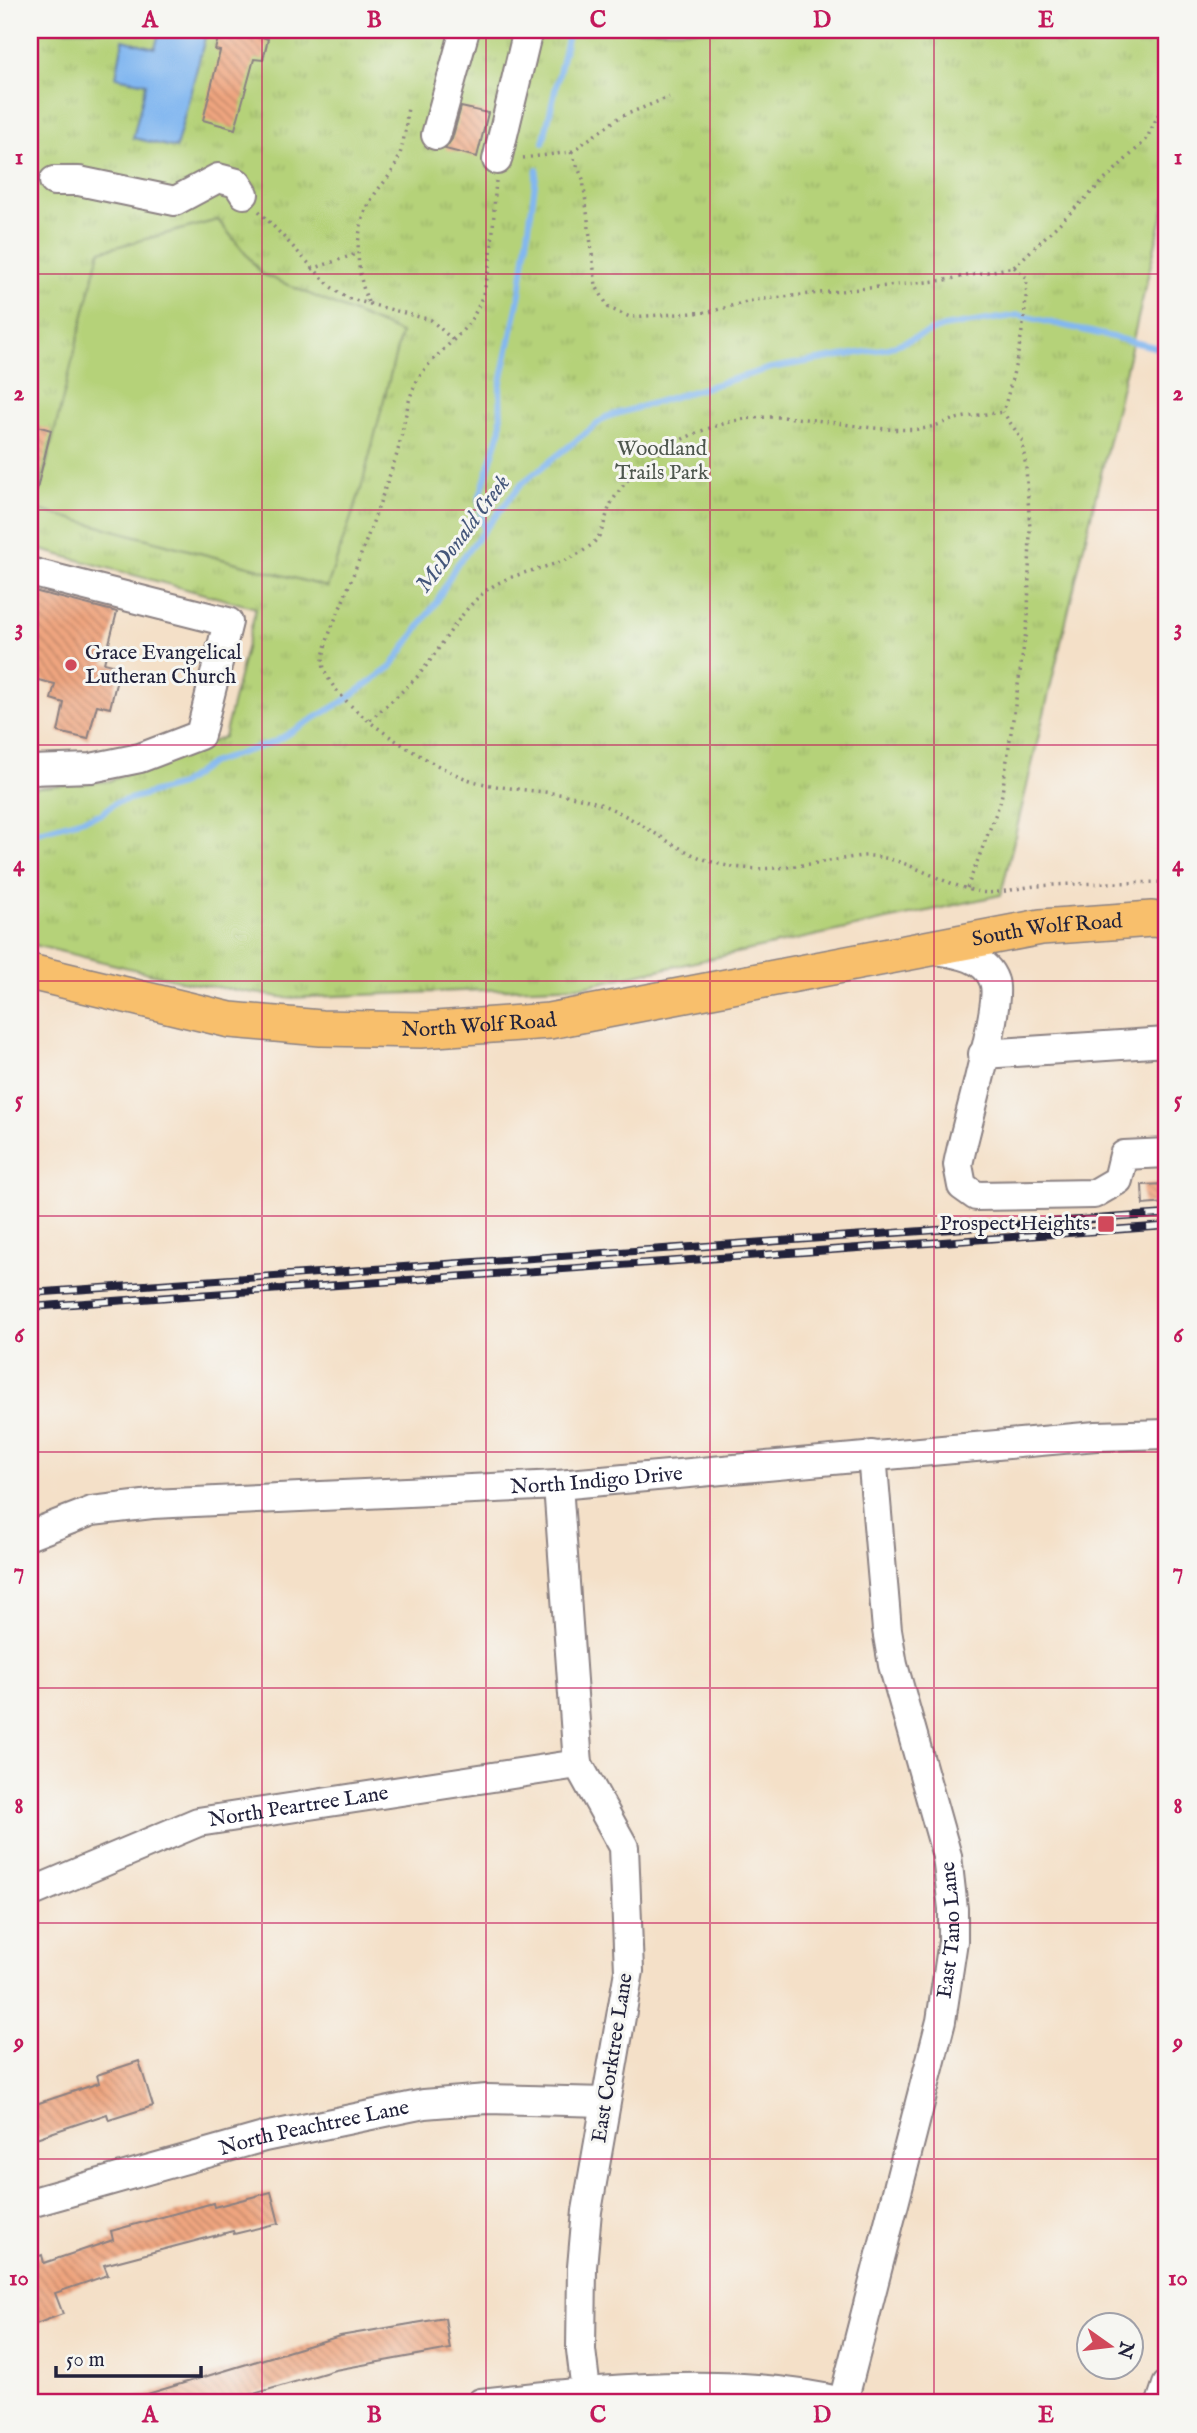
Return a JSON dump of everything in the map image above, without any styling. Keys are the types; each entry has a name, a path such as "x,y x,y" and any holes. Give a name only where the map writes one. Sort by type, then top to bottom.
{"main road":[{"name":"South Wolf Road","path":"927,948 1041,927 1152,919 1167,921"},
{"name":"North Wolf Road","path":"30,975 230,1020 321,1028 421,1030 549,1021 927,948"}],"street":[{"path":"436,135 465,30"},
{"path":"497,160 528,30"},
{"path":"54,181 79,181 175,201 218,178 237,183 244,194"},
{"path":"30,572 228,622 200,735 140,758 91,768 30,770"},
{"path":"927,948 963,954 980,962 994,981 995,1009 958,1165 962,1186 976,1196 1094,1194 1118,1180 1124,1155 1167,1153"},
{"path":"984,1054 1167,1042"},
{"name":"North Indigo Drive","path":"30,1535 92,1511 152,1504 558,1485 872,1455 1144,1433 1167,1434"},
{"name":"East Tano Lane","path":"844,2403 941,2021 953,1930 950,1882 941,1827 889,1642 872,1455"},
{"name":"East Corktree Lane","path":"558,1485 578,1764 624,1847 629,1971 587,2211 582,2267 581,2350 586,2391"},
{"name":"North Peartree Lane","path":"30,1893 198,1822 578,1764"},
{"name":"North Peachtree Lane","path":"30,2203 253,2140 424,2104 487,2099 605,2102"},
{"path":"1161,2403 1167,2385"},
{"path":"481,2403 586,2391 716,2396 788,2393 844,2403"}],"path":[{"path":"669,97 620,117 571,152 497,160 486,286 476,312 453,341 435,358 414,388 401,441 375,519 328,640 323,663 341,695 370,721 459,776 478,783 547,793 606,806 664,840 712,862 736,867 767,868 869,855 909,864 967,889 985,893 1034,886 1167,882"},
{"path":"571,152 583,179 596,286 610,308 630,317 709,312 754,300 945,280 1014,267 1146,140 1167,97"},
{"path":"368,302 357,269 357,254 372,198 393,171 403,145 408,107"},
{"path":"244,194 312,269 347,298 431,320 453,341"},
{"path":"312,269 357,254"},
{"path":"967,889 1000,800 1028,618 1030,529 1026,468 1022,440 1003,412 1023,332 1027,301 1027,278 1014,267"},
{"path":"370,721 418,676 437,648 486,590 505,580 580,553 598,537 613,501 633,473 662,450 694,433 733,421 793,415 839,424 922,429 960,418 1003,412"}],"green space":[{"name":"Woodland Trails Park","path":"36,30 1167,30 1167,196 1001,895 585,986 287,998 190,983 30,944 30,788 109,781 224,737 256,608 30,547 30,59"},
{"path":"218,220 262,274 401,333 361,489 327,587 35,509 100,251"}],"water":[{"path":"160,30 207,30 176,148 133,138 146,83 116,77 123,40 155,48"}],"building":[{"path":"220,30 261,30 259,36 268,39 263,60 254,59 235,129 203,120 220,51 215,50"},
{"path":"461,107 488,113 477,157 445,149 452,139"},
{"path":"30,424 51,430 36,493 30,492"},
{"name":"Grace Evangelical Lutheran Church","path":"30,590 117,612 104,663 120,667 110,708 97,705 88,739 58,732 64,703 51,699 55,684 30,678"},
{"path":"1167,1184 1167,1203 1143,1205 1142,1185"},
{"path":"139,2061 153,2106 109,2120 107,2114 30,2140 30,2106 99,2083 97,2075"},
{"path":"271,2192 279,2223 234,2234 233,2231 104,2265 108,2275 55,2293 63,2314 33,2325 30,2316 30,2259 42,2255 44,2263 113,2240 111,2231 213,2203 214,2207"},
{"path":"445,2318 450,2349 335,2370 223,2403 132,2403 131,2399 340,2336"}],"waterway":[{"path":"543,143 569,30"},
{"path":"484,530 479,499 501,428 500,387 520,293 537,169"},
{"name":"McDonald Creek","path":"30,834 101,814 115,803 180,785 211,763 274,742 344,701 391,667 437,601 455,567 522,483 606,417 771,368 888,348 943,327 1019,315 1167,350"}],"railway":[{"path":"30,1293 1167,1214"},
{"path":"30,1307 1167,1226"}],"place":[{"name":"Grace Evangelical Lutheran Church","path":"71,665"},
{"name":"Prospect Heights","path":"1106,1224"}]}
